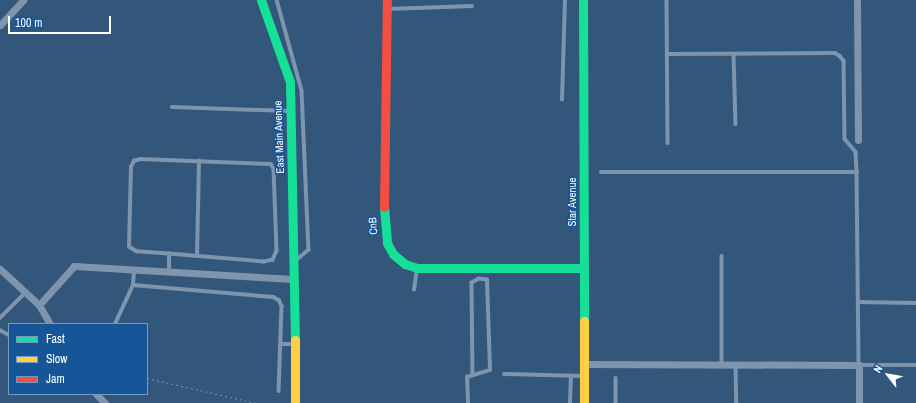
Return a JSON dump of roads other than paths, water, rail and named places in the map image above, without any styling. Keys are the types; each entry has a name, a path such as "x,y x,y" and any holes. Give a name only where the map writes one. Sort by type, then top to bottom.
{"street":[{"path":"0,25 23,0"},
{"name":"East Main Avenue","path":"261,0 290,82 295,262 295,403"},
{"name":"Star Avenue","path":"583,0 584,403"},
{"path":"857,0 858,140"},
{"name":"CnB","path":"387,5 384,230 389,247 396,257 405,264 417,268 584,268"},
{"path":"39,305 74,266 294,279"},
{"path":"0,269 39,305 49,323"},
{"path":"584,364 859,365 859,403"},
{"path":"97,395 105,403"}],"lane":[{"path":"277,0 302,91 309,250 295,262"},
{"path":"562,100 565,0"},
{"path":"667,0 668,143"},
{"path":"387,5 472,6"},
{"path":"667,54 834,53 840,56 844,61 845,139 856,152 859,365 916,365"},
{"path":"734,54 736,124"},
{"path":"172,107 290,111"},
{"path":"140,159 271,164 274,169 277,251 273,260 264,262 169,254 137,252 129,247 132,164 140,159"},
{"path":"196,256 199,161"},
{"path":"601,172 857,172"},
{"path":"168,272 169,254"},
{"path":"722,256 722,364"},
{"path":"479,279 480,267"},
{"path":"414,290 417,268"},
{"path":"115,323 133,285 134,270"},
{"path":"468,403 467,377 473,373 490,370 488,282 487,280 479,279 472,283 473,373"},
{"path":"133,285 273,297 282,306 279,391"},
{"path":"0,318 25,293"},
{"path":"858,302 916,303"},
{"path":"281,344 294,344"},
{"path":"736,364 737,403"},
{"path":"504,374 584,376"},
{"path":"570,403 571,376"},
{"path":"616,378 616,403"}]}
